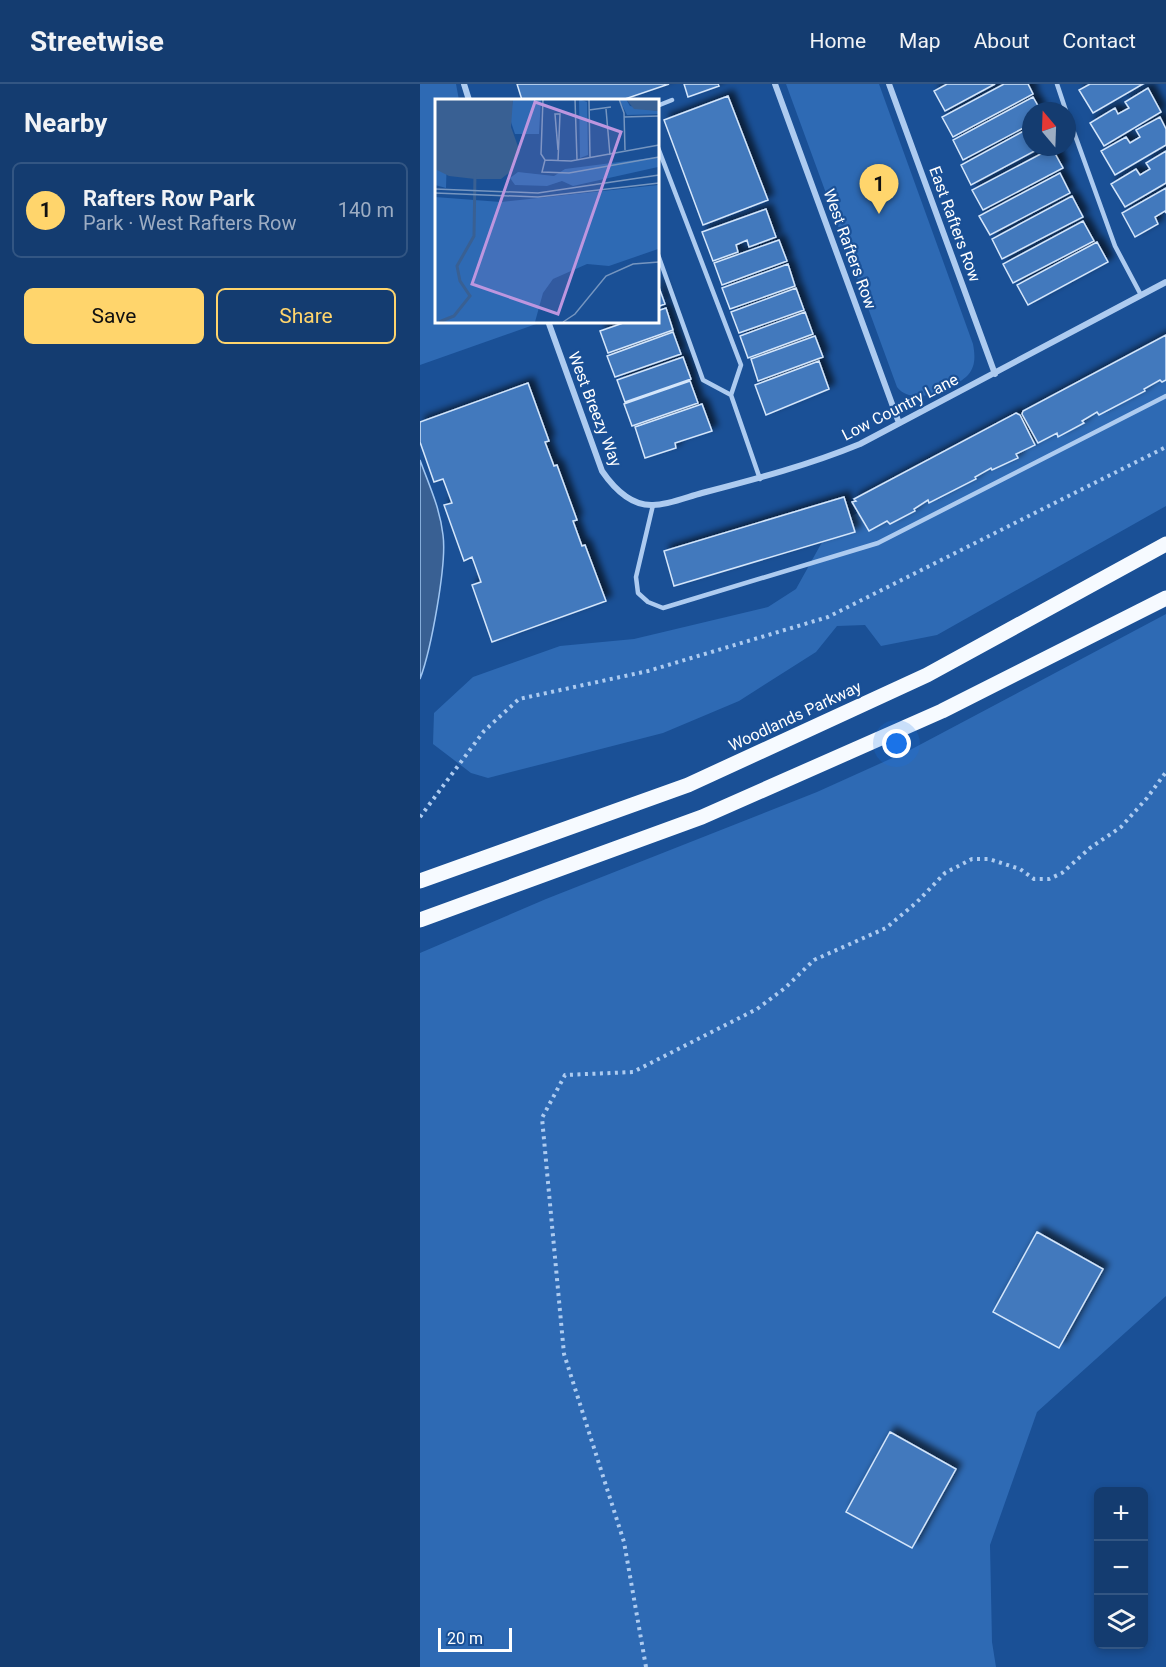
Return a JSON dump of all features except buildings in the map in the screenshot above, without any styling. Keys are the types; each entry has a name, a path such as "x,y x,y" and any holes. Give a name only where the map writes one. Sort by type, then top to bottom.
{"main road":[{"path":"1135,560 1166,535"},
{"name":"Woodlands Parkway","path":"420,880 688,785 927,675 1166,543"},
{"path":"421,920 702,817 942,711 1166,598"}],"street":[{"path":"464,84 469,99"},
{"name":"West Rafters Row","path":"775,84 900,423"},
{"name":"East Rafters Row","path":"889,84 995,374"},
{"name":"Low Country Lane","path":"628,498 653,505 822,460 860,444 1166,282"},
{"name":"West Breezy Way","path":"548,322 602,471 612,485 628,498"}],"lane":[{"path":"1057,84 1063,102"},
{"path":"658,106 672,100"},
{"path":"1076,137 1115,246 1141,295"},
{"path":"658,148 741,365 730,395 759,478"},
{"path":"658,255 703,380 730,395"},
{"path":"653,505 636,577 638,593 648,602 663,608 878,543 1166,396"}],"path":[{"path":"420,817 484,731 519,699 648,671 828,617 1166,447"},
{"path":"646,1667 624,1542 564,1354 542,1118 565,1075 633,1072 757,1009 785,988 814,960 886,928 917,902 945,873 972,860 989,860 1010,866 1034,879 1049,879 1062,873 1121,827 1148,798 1166,772"}],"shaded area":[{"path":"420,84 456,84 459,99 435,99 435,322 539,323 420,365"},
{"path":"786,84 879,84 973,344 974,364 968,375 953,386 922,396 912,396 897,387"},
{"path":"1166,362 1166,506 937,635 881,646 865,625 837,626 816,652 739,701 663,733 488,778 471,773 433,744 434,713 473,677 560,646 634,639 768,607 796,589 831,526"},
{"path":"420,460 439,515 444,548 437,607 420,679"},
{"path":"1166,614 1166,1296 1037,1412 990,1545 992,1642 996,1667 420,1667 420,953 546,899 817,792 910,750"}],"place":[{"name":"Rafters Row Park","path":"879,214"}]}
